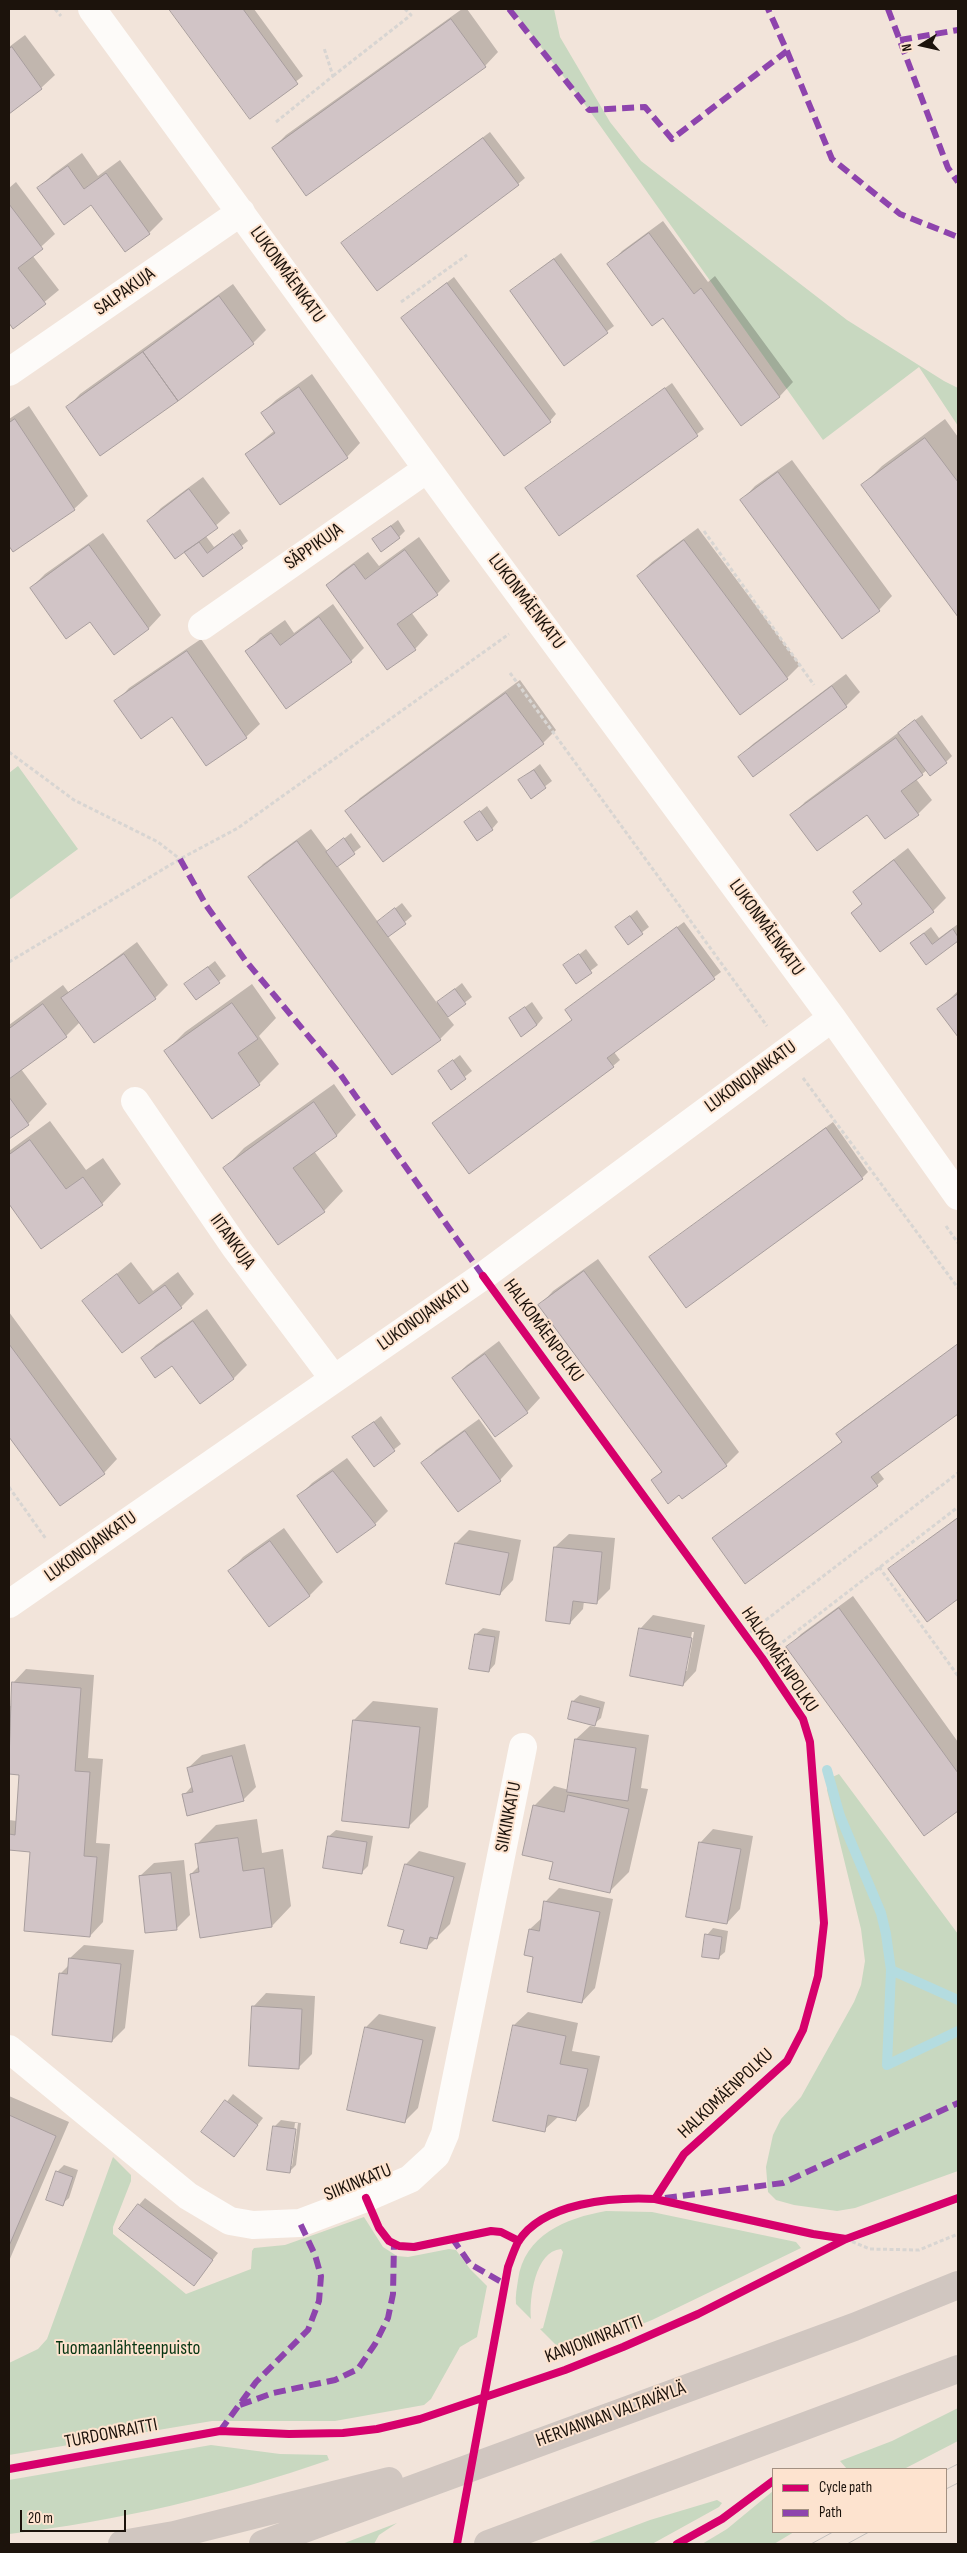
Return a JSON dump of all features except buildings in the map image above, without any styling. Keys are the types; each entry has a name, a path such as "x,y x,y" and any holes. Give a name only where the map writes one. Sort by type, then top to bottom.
{"highway":[{"name":"HERVANNAN VALTAVÄYLÄ","path":"263,2544 854,2327 958,2285"},
{"path":"488,2544 958,2369"},
{"path":"122,2544 174,2534 519,2449"}],"street":[{"name":"LUKONMÄENKATU","path":"92,9 242,212 427,469 832,1018 958,1196"},
{"name":"SALPAKUJA","path":"9,372 242,212"},
{"name":"SÄPPIKUJA","path":"202,626 427,469"},
{"name":"LUKONOJANKATU","path":"9,1604 483,1276 786,1050 832,1018"},
{"name":"IITANKUJA","path":"135,1101 235,1247 334,1379"},
{"name":"SIIKINKATU","path":"9,2049 188,2196 230,2221 253,2226 300,2223 410,2179 436,2155 445,2134 523,1746"}],"path":[{"path":"276,122 411,15 405,9"},
{"path":"324,48 334,76"},
{"path":"401,302 467,255"},
{"path":"704,531 814,685"},
{"path":"9,962 180,859 238,828 512,632"},
{"path":"510,672 786,1050 802,1077 958,1288"},
{"path":"9,752 74,800 158,842 180,859"},
{"path":"745,1636 958,1473"},
{"path":"9,1487 52,1546"},
{"path":"762,1658 958,1507"},
{"path":"879,1567 958,1676"},
{"path":"841,2240 870,2249 919,2250 958,2234"},
{"path":"841,2240 856,2236"}],"green space":[{"path":"512,9 554,9 560,37 610,122 641,161 847,320 958,388 958,426 919,367 823,440 589,110"},
{"path":"18,766 78,849 9,900 9,773"},
{"path":"839,1774 958,1934 958,2171 855,2208 837,2211 794,2205 776,2200 768,2192 766,2167 773,2135 781,2119 801,2097 854,2002 861,1985 865,1961 861,1929 827,1790 828,1779"},
{"name":"Tuomaanlähteenpuisto","path":"113,2157 131,2175 131,2181 113,2227 113,2234 186,2294 251,2269 252,2251 254,2248 285,2245 364,2217 383,2247 397,2256 408,2257 449,2249 456,2250 470,2269 487,2286 477,2337 460,2347 431,2399 424,2405 335,2421 212,2421 9,2455 9,2363 38,2349 47,2339"},
{"path":"606,2211 652,2212 796,2242 801,2248 652,2320 569,2353 564,2353 540,2329 543,2328 563,2252 561,2249 552,2252 545,2258 540,2267 531,2300 531,2319 516,2304 518,2280 522,2264 538,2240 549,2231 576,2218"},
{"path":"958,2408 958,2441 906,2468 846,2468 840,2461 892,2441"},
{"path":"211,2445 280,2454 327,2455 329,2460 251,2485 171,2506 50,2529 9,2534 9,2480"},
{"path":"772,2492 772,2533 792,2533 774,2544 702,2544 727,2529"},
{"path":"717,2500 722,2503 719,2507 652,2544 586,2544 650,2520"},
{"path":"397,2523 379,2535 374,2544 342,2544"}],"waterway":[{"path":"827,1770 840,1816 881,1913 886,1934 891,1970 887,2065 958,2031"},
{"path":"891,1970 958,2000"}],"tram line":[{"path":"947,2470 958,2464"},
{"path":"947,2488 958,2483"},
{"path":"811,2544 831,2533"},
{"path":"847,2544 867,2533"}],"marked path":[{"path":"509,9 589,110 645,107 672,139 787,51 768,9"},
{"path":"888,9 948,168 958,182"},
{"path":"900,40 958,30"},
{"path":"787,51 832,159 900,214 958,237"},
{"path":"180,859 206,905 245,960 340,1074 483,1276"},
{"path":"665,2198 783,2183 958,2103"},
{"path":"220,2431 256,2382 308,2330 319,2301 321,2276 315,2255 300,2223"},
{"path":"452,2238 470,2264 505,2284"},
{"path":"240,2405 273,2393 335,2380 358,2369 375,2344 388,2318 393,2294 394,2244"}],"cycle path":[{"name":"HALKOMÄENPOLKU","path":"483,1276 762,1658 803,1719 810,1742 824,1923 818,1976 803,2030 787,2061 684,2154 655,2199"},
{"path":"366,2198 379,2228 389,2241 399,2246 414,2247 491,2231 501,2232 519,2241"},
{"name":"KANJONINRAITTI","path":"9,2469 220,2431 289,2434 343,2433 377,2429 420,2419 565,2370 623,2347 698,2314 846,2239 958,2198"},
{"path":"457,2544 508,2267 518,2242 529,2229 544,2218 580,2205 620,2199 655,2199 813,2234 846,2239"},
{"path":"677,2544 722,2519 772,2482"}]}
